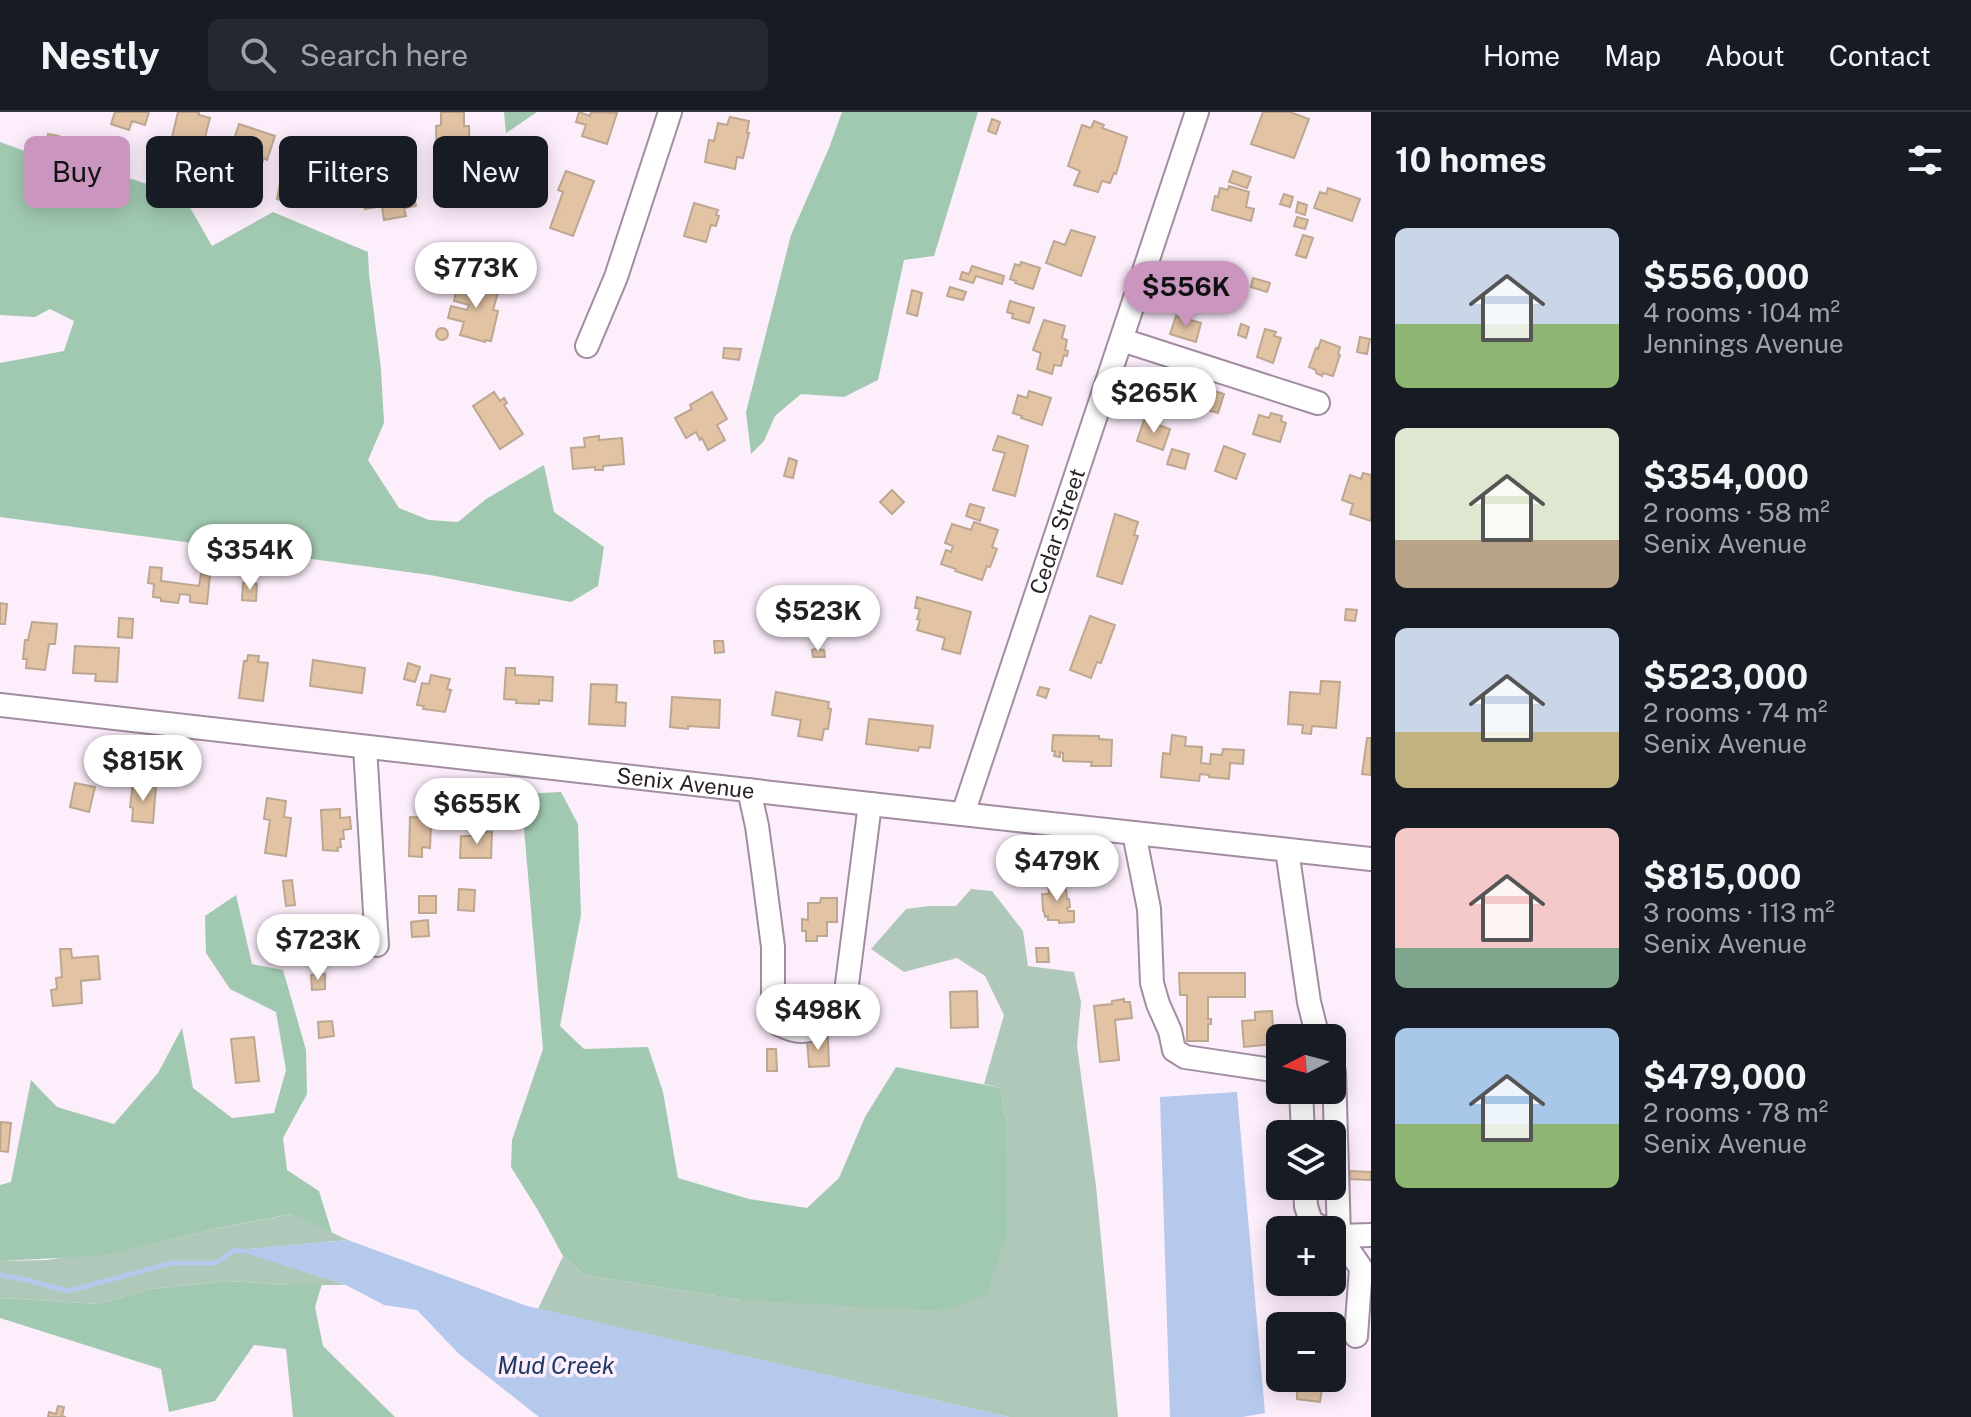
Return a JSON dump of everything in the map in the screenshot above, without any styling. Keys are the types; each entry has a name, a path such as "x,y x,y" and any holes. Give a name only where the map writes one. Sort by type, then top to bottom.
{"street":[{"path":"587,346 616,277 670,112"},
{"name":"Cedar Street","path":"963,814 1197,112"},
{"path":"1122,340 1318,403"},
{"name":"Senix Avenue","path":"0,705 1371,859"},
{"path":"365,747 377,945"},
{"path":"749,790 757,826 773,947 773,1002 779,1024 793,1032 814,1029 835,1019 846,992 870,804"},
{"path":"1134,833 1149,909 1152,983 1174,1050 1185,1057 1266,1069"},
{"path":"1287,850 1314,1024"},
{"path":"1332,1216 1334,1104"},
{"path":"1346,1234 1371,1235"},
{"path":"1346,1250 1361,1268 1356,1336"}],"green space":[{"path":"504,112 537,112 506,133"},
{"path":"842,112 978,112 934,256 904,260 878,380 844,397 801,394 775,416 764,441 751,454 746,412 791,235"},
{"path":"0,142 24,151 24,208 130,208 130,179 146,184 146,208 190,208 212,246 273,212 368,252 384,423 368,460 399,508 429,520 458,522 486,499 544,465 554,512 604,547 598,586 571,602 430,575 0,517 0,363 64,351 74,321 50,309 35,317 0,315"},
{"path":"561,792 578,824 581,915 560,1026 584,1049 648,1047 663,1092 678,1178 749,1199 807,1208 839,1178 865,1117 896,1067 1001,1088 1005,1117 1007,1232 986,1295 943,1311 741,1300 585,1275 563,1256 511,1167 512,1140 543,1049 521,794"},
{"path":"971,889 992,891 1023,931 1028,966 1074,972 1081,1002 1077,1046 1096,1186 1118,1417 1009,1417 538,1309 563,1256 585,1275 741,1300 1005,1117 1001,1088 984,1084 1004,1015 985,976 957,958 904,972 871,949 906,909 956,906"},
{"path":"236,895 252,964 283,970 306,1050 307,1094 283,1138 287,1170 319,1191 332,1233 291,1214 97,1256 0,1261 0,1185 11,1182 31,1080 57,1107 114,1124 158,1073 182,1028 193,1088 232,1118 274,1113 286,1070 276,1012 230,989 206,953 205,916"},
{"path":"292,1214 348,1240 238,1250 346,1285 230,1281 150,1289 99,1304 0,1298 0,1261 47,1260 158,1243"},
{"path":"230,1281 322,1284 315,1307 323,1346 395,1417 293,1417 286,1349 254,1345 215,1401 169,1412 161,1369 0,1318 0,1298 99,1304 150,1289"}],"water":[{"path":"1237,1092 1265,1413 1242,1417 1170,1417 1160,1097"},
{"name":"Mud Creek","path":"348,1240 527,1306 1009,1417 539,1417 459,1354 417,1310 384,1305 346,1285 235,1250"}],"building":[{"path":"115,112 149,112 145,125 132,121 129,130 111,124"},
{"path":"178,112 195,112 210,118 205,136 172,136"},
{"path":"441,112 464,112 464,126 469,126 469,136 436,136 436,126 441,125"},
{"path":"579,112 590,116 591,112 617,113 607,144 582,136 586,125 576,122"},
{"path":"1263,112 1290,112 1309,119 1294,158 1251,144"},
{"path":"730,117 749,121 743,158 737,157 735,169 705,162 709,140 714,141 718,123 727,125"},
{"path":"992,119 1000,122 996,134 988,131"},
{"path":"1094,121 1104,125 1102,128 1127,137 1116,174 1110,183 1102,181 1098,192 1074,185 1080,171 1068,166 1082,125 1091,128"},
{"path":"239,124 275,136 267,160 264,158 263,161 263,136 235,136"},
{"path":"566,171 594,181 573,236 550,228 563,192 558,190"},
{"path":"1233,171 1251,177 1247,188 1229,182"},
{"path":"1229,186 1249,192 1246,207 1254,209 1251,221 1212,210 1220,188 1228,190"},
{"path":"1328,188 1360,199 1352,221 1314,208 1320,192 1326,194"},
{"path":"1284,194 1293,197 1290,207 1280,204"},
{"path":"1298,202 1307,205 1305,215 1296,212"},
{"path":"694,203 718,210 716,226 711,225 706,242 684,236"},
{"path":"382,208 404,208 406,216 384,220"},
{"path":"1297,217 1308,220 1305,229 1294,226"},
{"path":"1071,230 1095,237 1081,276 1046,263 1054,241 1065,245"},
{"path":"1303,235 1313,238 1306,258 1296,255"},
{"path":"1021,262 1040,268 1033,289 1010,279 1015,264 1020,266"},
{"path":"972,266 1004,276 1002,284 976,276 973,283 960,279 962,272 969,274"},
{"path":"1201,271 1206,273 1205,277 1232,288 1223,305 1180,292 1185,277 1192,279 1194,273 1200,275"},
{"path":"1253,278 1270,283 1267,292 1251,287"},
{"path":"459,279 499,289 493,310 498,311 491,341 460,335 464,322 448,318 451,306 467,310 469,305 454,301"},
{"path":"950,287 966,292 963,300 947,296"},
{"path":"912,290 922,293 917,316 907,313"},
{"path":"1010,301 1034,308 1029,323 1012,318 1013,314 1007,312"},
{"path":"1176,316 1201,323 1196,342 1170,334"},
{"path":"1044,320 1065,326 1062,338 1067,340 1067,356 1064,355 1061,366 1054,365 1052,374 1037,369 1041,353 1033,350"},
{"path":"1241,324 1249,327 1246,338 1238,335"},
{"path":"437,329 447,329 447,339 437,339"},
{"path":"1265,329 1276,332 1274,336 1281,338 1273,363 1257,357"},
{"path":"1360,337 1370,339 1367,354 1357,352"},
{"path":"1321,340 1340,347 1333,376 1323,373 1322,376 1309,367"},
{"path":"724,348 741,349 739,360 723,358"},
{"path":"1157,371 1179,377 1175,393 1181,394 1179,403 1150,396 1152,386 1146,385 1148,378 1155,380"},
{"path":"1210,390 1224,394 1218,413 1204,409"},
{"path":"1029,391 1051,398 1042,425 1013,413 1018,395 1027,398"},
{"path":"494,392 500,401 504,398 507,403 504,405 523,434 500,449 473,406"},
{"path":"712,392 727,419 717,425 725,440 708,450 696,432 686,438 675,418 692,409 690,405"},
{"path":"1271,413 1282,416 1281,421 1286,423 1280,442 1253,434 1259,415 1269,418"},
{"path":"1144,420 1170,429 1163,450 1137,441"},
{"path":"599,436 599,440 622,438 624,464 603,466 603,470 595,470 595,467 573,469 571,448 585,447 584,438"},
{"path":"998,436 1028,446 1015,496 993,490 1005,453 993,450"},
{"path":"1224,446 1245,454 1236,479 1215,471"},
{"path":"1172,449 1189,454 1185,469 1167,464"},
{"path":"789,458 797,461 793,478 784,476"},
{"path":"1363,473 1371,475 1371,521 1350,514 1353,504 1342,500 1350,475 1361,479"},
{"path":"892,490 904,502 892,514 880,502"},
{"path":"970,504 984,508 980,521 966,516"},
{"path":"1115,514 1138,522 1134,535 1138,536 1122,584 1097,576"},
{"path":"974,522 998,530 992,547 997,549 982,580 941,564 946,550 951,552 953,546 945,543 952,524 971,530"},
{"path":"150,567 162,568 161,581 199,586 201,574 210,575 207,604 190,602 190,595 180,594 178,603 153,597 154,584 148,583"},
{"path":"243,583 257,584 256,601 242,600"},
{"path":"917,597 971,612 960,654 942,649 945,638 917,630 920,609 915,608"},
{"path":"0,603 7,604 5,624 0,624"},
{"path":"1346,609 1357,610 1355,621 1345,620"},
{"path":"1090,616 1115,625 1101,663 1097,662 1091,678 1070,670"},
{"path":"119,618 133,619 132,638 118,637"},
{"path":"32,622 57,624 55,644 49,644 45,670 26,668 27,659 23,659 25,640 28,640"},
{"path":"714,641 723,641 724,652 715,653"},
{"path":"75,646 119,648 117,682 95,681 96,674 73,673"},
{"path":"812,650 824,650 825,657 813,657"},
{"path":"248,655 259,656 258,662 268,663 263,701 239,698 244,661 247,661"},
{"path":"313,660 365,668 362,693 310,686"},
{"path":"408,663 420,667 415,682 404,679"},
{"path":"506,668 515,668 515,675 553,677 552,701 539,700 539,704 504,699"},
{"path":"431,675 450,679 447,689 451,690 445,712 423,709 424,706 417,705 422,683 429,684"},
{"path":"1321,681 1340,682 1336,728 1312,726 1311,734 1302,733 1303,725 1288,724 1290,692 1320,694"},
{"path":"591,684 617,685 616,702 626,703 625,726 589,724"},
{"path":"1040,687 1049,689 1046,698 1037,695"},
{"path":"776,692 829,702 828,729 824,729 822,740 798,736 801,720 772,715"},
{"path":"672,697 720,700 719,728 670,727"},
{"path":"869,719 933,726 930,748 919,747 918,751 866,744"},
{"path":"1053,735 1099,736 1099,739 1112,740 1111,766 1063,761 1063,753 1060,752 1060,757 1054,756 1055,751 1052,751"},
{"path":"1172,735 1186,737 1185,746 1202,747 1201,763 1210,764 1211,754 1222,755 1223,749 1244,750 1243,764 1230,763 1229,779 1200,774 1199,781 1161,777 1163,753 1170,754"},
{"path":"1367,738 1371,738 1371,775 1362,774"},
{"path":"75,783 95,787 89,812 70,807"},
{"path":"133,783 156,786 153,823 132,821"},
{"path":"267,798 286,801 284,817 291,818 286,856 265,853 270,820 264,819"},
{"path":"340,809 340,818 350,817 351,829 343,830 344,839 340,839 338,851 323,850 321,810"},
{"path":"410,817 429,818 430,848 422,847 422,857 409,856"},
{"path":"473,832 492,832 491,858 460,858 461,836 474,836"},
{"path":"292,880 295,905 286,906 283,881"},
{"path":"1065,881 1070,907 1067,908 1074,911 1074,922 1048,920 1043,911 1042,894 1049,894 1048,882"},
{"path":"459,889 475,890 474,911 458,910"},
{"path":"419,896 436,896 436,913 419,913"},
{"path":"821,898 837,898 837,922 827,922 827,936 817,936 817,941 806,941 802,919 808,920 808,903 820,903"},
{"path":"428,920 429,936 412,937 411,922"},
{"path":"348,932 350,957 332,958 331,933"},
{"path":"1036,948 1048,948 1049,962 1037,962"},
{"path":"60,949 71,949 72,958 98,956 100,979 81,981 82,1003 53,1006 51,990 57,989 56,978 62,977"},
{"path":"1179,973 1245,973 1245,997 1208,997 1208,1019 1211,1019 1211,1024 1208,1024 1208,1041 1187,1041 1187,995 1180,995"},
{"path":"325,974 325,989 312,990 311,975"},
{"path":"977,991 978,1027 951,1028 950,992"},
{"path":"796,994 820,997 818,1015 793,1012"},
{"path":"1124,999 1124,1002 1130,1002 1132,1018 1115,1020 1119,1060 1100,1062 1094,1006"},
{"path":"1272,1011 1273,1024 1266,1024 1266,1045 1244,1047 1242,1021 1255,1020 1255,1012"},
{"path":"332,1021 334,1036 319,1038 318,1022"},
{"path":"254,1037 259,1081 236,1083 231,1039"},
{"path":"828,1038 829,1066 809,1067 807,1039"},
{"path":"767,1049 776,1049 777,1071 767,1071"},
{"path":"1,1122 11,1123 8,1152 0,1151"},
{"path":"1350,1171 1371,1172 1371,1180 1349,1179"},
{"path":"1297,1392 1322,1392 1320,1402 1297,1399"},
{"path":"58,1406 64,1407 62,1416 66,1417 48,1417 49,1412 56,1414"}],"waterway":[{"name":"Mud Creek","path":"0,1275 68,1291 172,1263 216,1263 235,1250 241,1251"}]}
